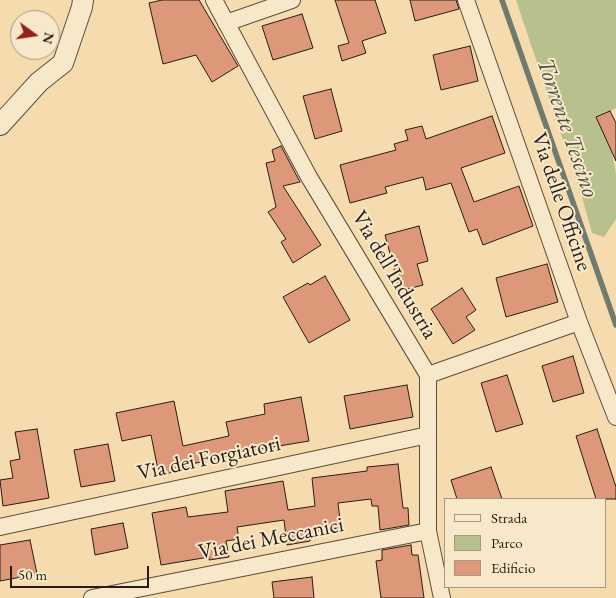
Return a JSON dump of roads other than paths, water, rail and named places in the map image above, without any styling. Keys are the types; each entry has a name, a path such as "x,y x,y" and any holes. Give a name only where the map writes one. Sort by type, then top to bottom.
{"street":[{"path":"0,125 39,82 63,63 83,0"},
{"name":"Via dell'Industria","path":"214,0 309,177 428,375 428,530 442,598"},
{"path":"226,24 292,0"},
{"name":"Via delle Officine","path":"466,0 579,322 616,417"},
{"path":"428,375 579,322"},
{"name":"Via dei Forgiatori","path":"0,527 428,435"},
{"name":"Via dei Meccanici","path":"92,598 428,530"}],"waterway":[{"name":"Torrente Tescino","path":"502,0 616,325"}]}
